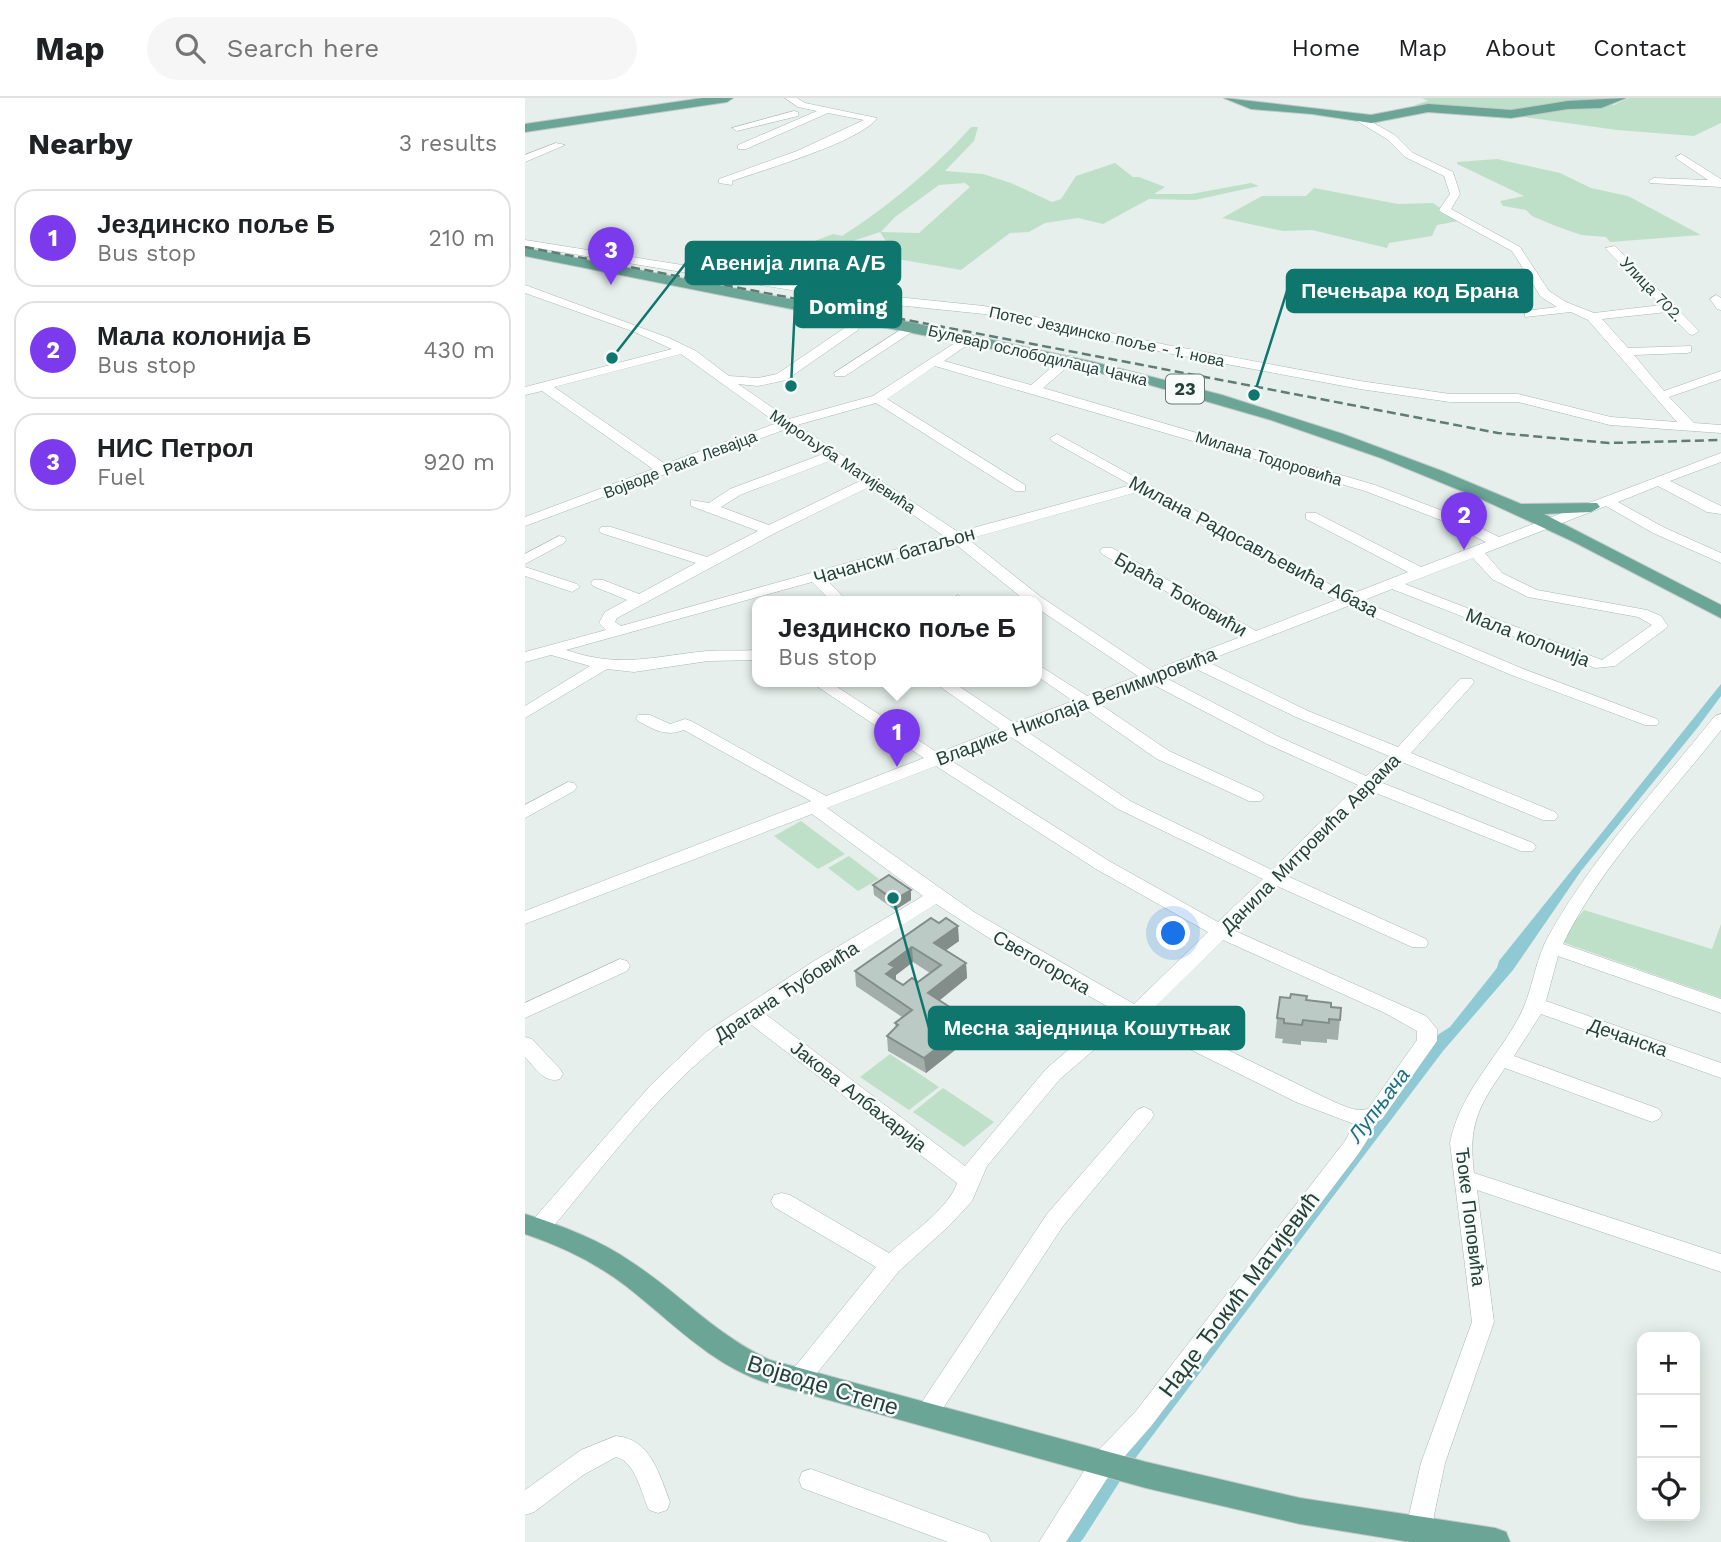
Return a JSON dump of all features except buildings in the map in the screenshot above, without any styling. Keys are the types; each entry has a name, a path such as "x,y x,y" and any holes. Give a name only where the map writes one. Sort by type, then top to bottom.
{"main road":[{"path":"525,128 727,98"},
{"path":"1230,98 1251,105 1312,110 1361,119 1380,119 1428,108 1460,108 1489,114 1511,114 1568,105 1601,104 1621,98"},
{"path":"525,251 824,310 843,319 855,321"},
{"name":"Булевар ослободилаца Чачка","path":"855,321 905,326 1069,359 1209,396 1338,437 1581,537 1721,612"},
{"path":"1517,509 1591,507"},
{"path":"1517,509 1529,531 1581,537 1575,523 1591,507"},
{"name":"Војводе Степе","path":"532,1226 569,1240 618,1266 733,1357 797,1381 1146,1475 1300,1511 1420,1537 1495,1542"}],"street":[{"path":"728,184 723,181 740,177 757,166 845,135 870,121 869,118 810,106 790,98"},
{"path":"737,128 779,120 810,106"},
{"path":"742,147 829,108"},
{"path":"1361,119 1391,137 1409,155 1449,174 1455,194 1445,210 1522,254 1535,283 1547,297 1593,317 1670,307"},
{"path":"525,159 560,145"},
{"path":"1681,157 1720,183"},
{"path":"1654,181 1720,183"},
{"name":"Потес Јездинско поље - 1. нова","path":"525,243 858,297 984,310 1207,357 1360,385 1450,398 1518,398 1579,411 1610,421 1721,429"},
{"name":"Улица 702.","path":"1611,247 1693,331"},
{"path":"528,293 590,311 642,333 674,350 694,365 723,378 751,383 781,377 855,321"},
{"path":"1529,314 1570,309"},
{"path":"1593,317 1689,426"},
{"path":"840,373 905,326"},
{"name":"Војводе Рака Левајца","path":"525,522 788,423 878,399 969,338"},
{"path":"1625,352 1687,349"},
{"path":"531,384 639,362 674,350"},
{"path":"531,384 674,350"},
{"name":"Мирољуба Матијевића","path":"674,350 723,378 873,480 956,538 1031,596"},
{"path":"1034,389 1069,359"},
{"path":"639,362 694,365"},
{"name":"Милана Тодоровића","path":"934,362 1230,445 1352,483 1451,520 1498,543"},
{"path":"1661,396 1721,375"},
{"path":"531,384 664,470"},
{"path":"878,399 1020,488"},
{"name":"Милана Радосављевића Абаза","path":"1057,438 1349,601 1464,650 1651,722"},
{"path":"770,530 704,506 834,455"},
{"name":"Владике Николаја Велимировића","path":"525,918 1721,457"},
{"path":"617,631 607,623 608,617 707,562 873,480"},
{"path":"1659,481 1712,509 1721,510"},
{"name":"Чачански батаљон","path":"526,655 1142,486"},
{"path":"1591,507 1658,530 1721,559"},
{"path":"1311,516 1420,573"},
{"path":"606,530 707,562"},
{"path":"525,560 559,540"},
{"name":"Браћа Ђоковићи","path":"1107,551 1256,636"},
{"name":"Мала колонија","path":"1392,584 1601,665 1609,663 1660,626 1656,619 1634,611 1533,594 1497,576 1476,552"},
{"path":"525,571 572,587"},
{"path":"815,577 836,596"},
{"path":"599,583 639,599"},
{"name":"Мирољуба Матијевића","path":"1042,605 1097,644 1150,677 1262,735 1527,847"},
{"path":"553,649 563,655 604,664 644,667 708,656 752,655"},
{"path":"1193,661 1268,699 1549,816"},
{"path":"525,713 604,664"},
{"path":"1042,673 1173,760 1255,797"},
{"name":"Данила Митровића Аврама","path":"797,1381 891,1265 958,1202 967,1190 968,1180 1014,1118 1053,1074 1089,1043 1120,1027 1135,1015 1362,792 1368,782 1401,754 1466,682"},
{"path":"826,687 1081,852 1220,931"},
{"path":"948,687 1010,731 1125,805 1273,877 1419,943"},
{"name":"Светогорска","path":"644,718 669,730 685,724 819,804 935,897 1028,956 1135,1015 1304,1096 1365,1119"},
{"name":"Ђоке Поповића","path":"1420,1537 1434,1458 1483,1322 1460,1143 1464,1122 1529,1018 1552,947 1589,888 1721,719"},
{"path":"525,813 568,787"},
{"name":"Драгана Ћубовића","path":"532,1226 669,1079 713,1037 935,897"},
{"name":"Наде Ђокић Матијевић","path":"1052,1542 1352,1147 1363,1131 1365,1119 1375,1114 1428,1038 1427,1029 1412,1018 1220,931"},
{"path":"1552,947 1721,1006"},
{"path":"525,1010 620,966"},
{"name":"Дечанска","path":"1534,1004 1721,1071"},
{"name":"Јакова Албахарија","path":"749,1012 968,1180"},
{"path":"525,1044 553,1074"},
{"path":"1501,1059 1652,1114"},
{"path":"926,1415 1055,1220 1144,1115"},
{"path":"1465,1178 1721,1263"},
{"path":"782,1200 891,1265"},
{"path":"525,1504 599,1452 614,1445 627,1448 639,1460 658,1502"},
{"path":"811,1480 978,1542"}],"green space":[{"path":"1422,98 1606,98 1515,111 1415,105 1428,101"},
{"path":"1629,98 1721,98 1721,123 1694,136 1617,130 1516,116 1572,107 1614,105"},
{"path":"971,127 978,127 974,141 945,171 983,174 1011,183 1052,202 1061,199 1076,176 1115,163 1133,177 1165,187 1154,194 1191,194 1251,183 1259,186 1195,200 1149,199 1103,224 1078,218 1045,223 1029,232 1010,233 961,270 897,259 880,232 844,244 798,269 775,277 822,247 812,242 833,234 842,236 876,213 910,186","holes":["965,183 970,187 919,233 881,232 895,217 939,185"]},
{"path":"1497,159 1560,173 1591,188 1628,196 1701,235 1610,242 1606,237 1581,235 1553,225 1532,216 1526,210 1503,206 1500,201 1524,196 1457,164"},
{"path":"1314,188 1398,204 1433,203 1459,221 1437,225 1432,236 1389,243 1387,248 1312,230 1283,231 1222,218 1262,196 1306,196"},
{"path":"801,821 845,854 818,869 774,836"},
{"path":"849,856 879,879 858,891 828,868"},
{"path":"1584,910 1712,949 1721,924 1721,998 1559,941"},
{"path":"890,1054 939,1087 909,1110 860,1077"},
{"path":"943,1088 994,1122 964,1147 913,1112"}],"water":[{"path":"1721,684 1721,696 1698,727 1581,871 1513,970 1443,1051 1131,1464 1083,1539 1080,1542 1057,1542 1324,1191 1439,1034 1450,1027 1497,968 1499,961"}],"railway":[{"path":"525,247 1498,433 1609,443 1721,440"}],"place":[{"name":"НИС Петрол","path":"611,285"},
{"name":"Авенија липа А/Б","path":"612,358"},
{"name":"Doming","path":"791,386"},
{"name":"Печењара код Брана","path":"1254,395"},
{"name":"Мала колонија Б","path":"1464,550"},
{"name":"Јездинско поље Б","path":"897,767"},
{"name":"Месна заједница Кошутњак","path":"893,898"}],"water label":[{"name":"Лупњача","path":"1379,1105"}]}
